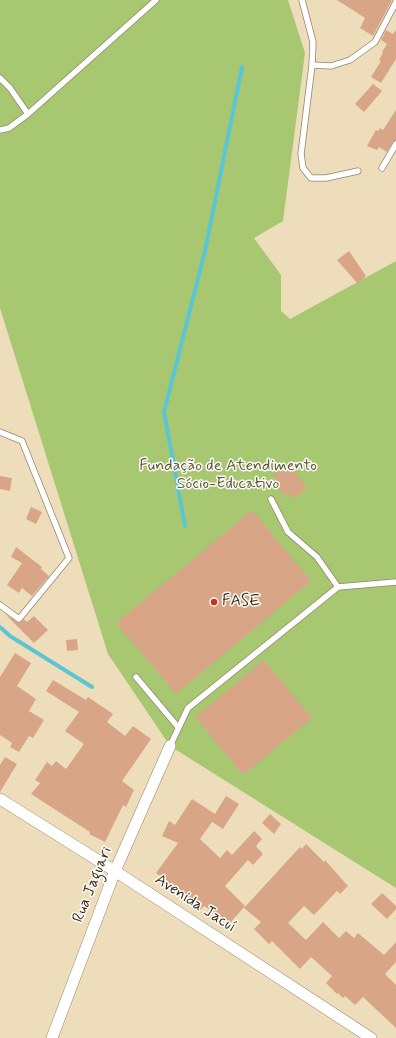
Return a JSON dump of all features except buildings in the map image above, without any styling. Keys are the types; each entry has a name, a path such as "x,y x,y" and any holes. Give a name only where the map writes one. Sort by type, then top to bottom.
{"street":[{"name":"Rua Jaguari","path":"52,1038 115,871 170,746"},
{"name":"Avenida Jacuí","path":"0,799 115,871 371,1038"}],"lane":[{"path":"0,130 9,128 28,114 156,0"},
{"path":"302,0 313,42 312,64 301,154 303,168 311,178 326,178 358,171"},
{"path":"312,64 331,66 350,60 375,42 396,2"},
{"path":"0,78 10,88 28,114"},
{"path":"382,168 396,144"},
{"path":"0,432 22,440 69,558 19,619 0,605"},
{"path":"271,499 288,532 317,557 338,587"},
{"path":"170,746 188,708 338,587 396,582"},
{"path":"136,677 178,727"}],"green space":[{"name":"Fundação de Atendimento Sócio-Educativo","path":"0,0 288,0 305,53 283,221 254,238 281,275 281,311 290,319 396,261 396,888 170,746 108,654 0,308"}],"waterway":[{"path":"185,526 164,412 205,251 242,67"},
{"path":"0,627 10,636 92,687"}],"place":[{"name":"FASE","path":"214,602"}]}
